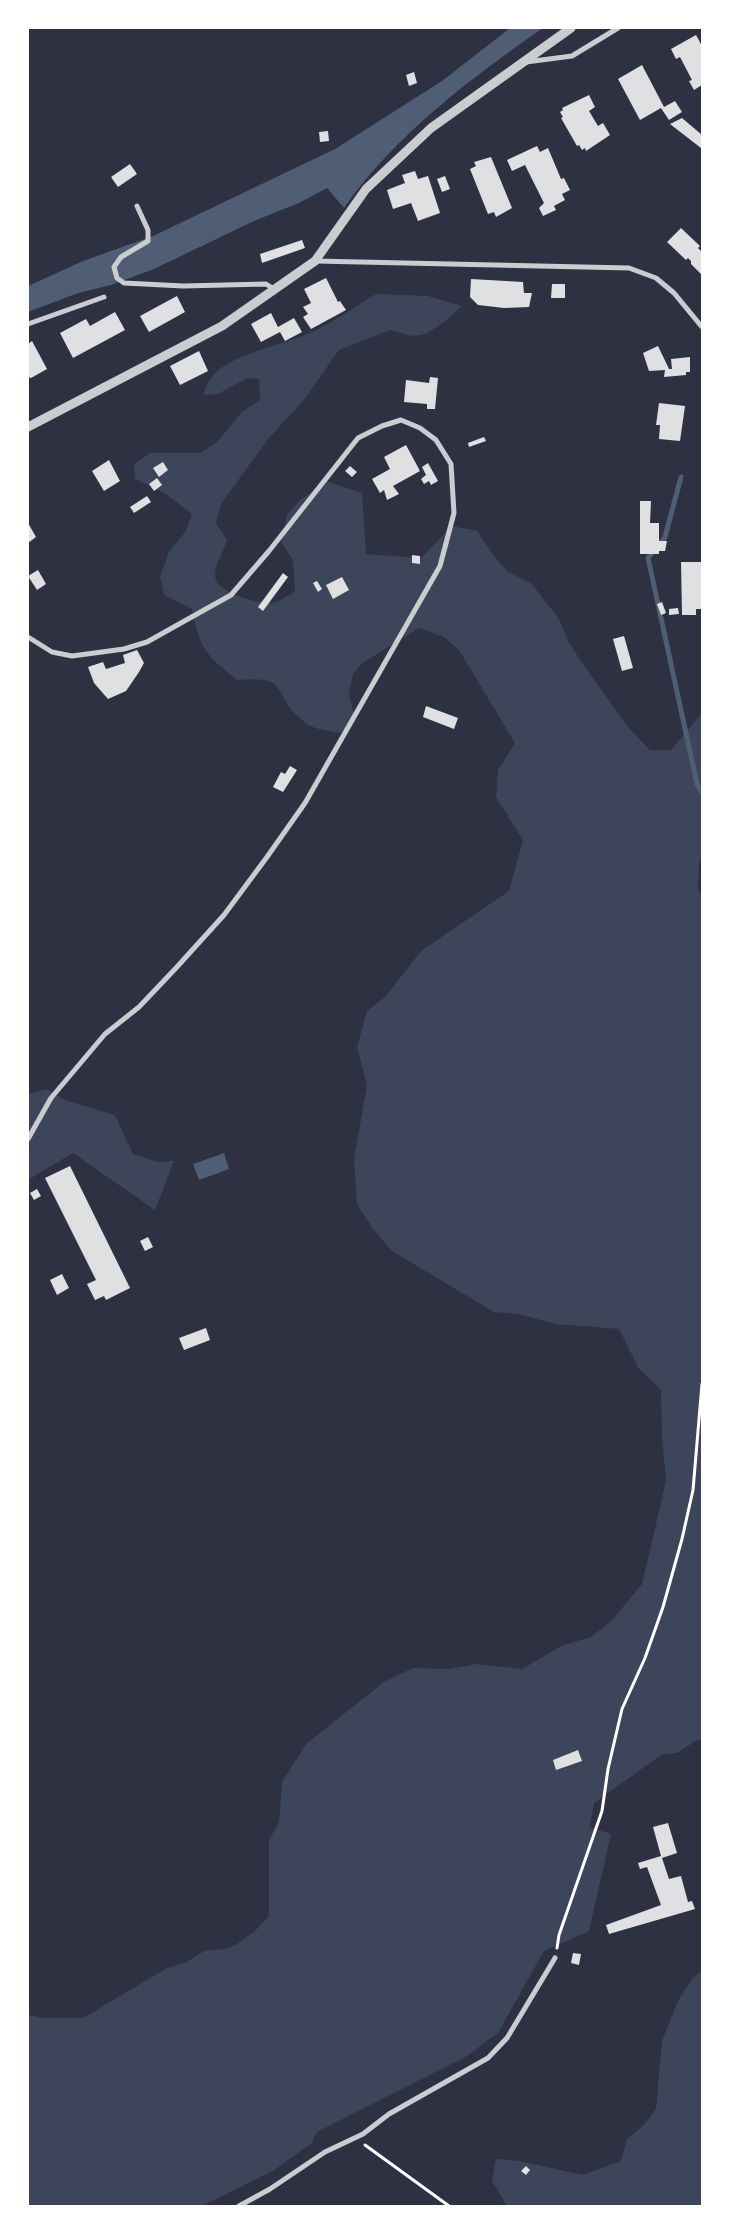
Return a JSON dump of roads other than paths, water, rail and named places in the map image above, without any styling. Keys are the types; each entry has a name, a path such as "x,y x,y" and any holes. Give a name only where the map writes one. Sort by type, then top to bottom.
{"street":[{"path":"28,427 222,326 315,261 366,189 431,128 570,28"},
{"path":"521,62 572,56 618,28"},
{"path":"137,206 148,230 148,241 121,257 114,268 117,278 124,283 184,286 236,283 266,284 274,289"},
{"path":"315,261 629,268 656,278 674,293 702,327"},
{"path":"28,324 104,297"},
{"path":"28,637 52,652 72,656 124,649 148,642 231,595 269,551 358,438 382,426 401,420 420,428 436,440 451,464 454,513 440,566 305,803 224,915 139,1007 105,1034 51,1098 28,1139"},
{"path":"239,2206 270,2189 325,2152 363,2134 389,2114 488,2058 507,2038 555,1958"}],"waterway":[{"path":"681,477 665,537 648,558 697,784 702,793"}]}
